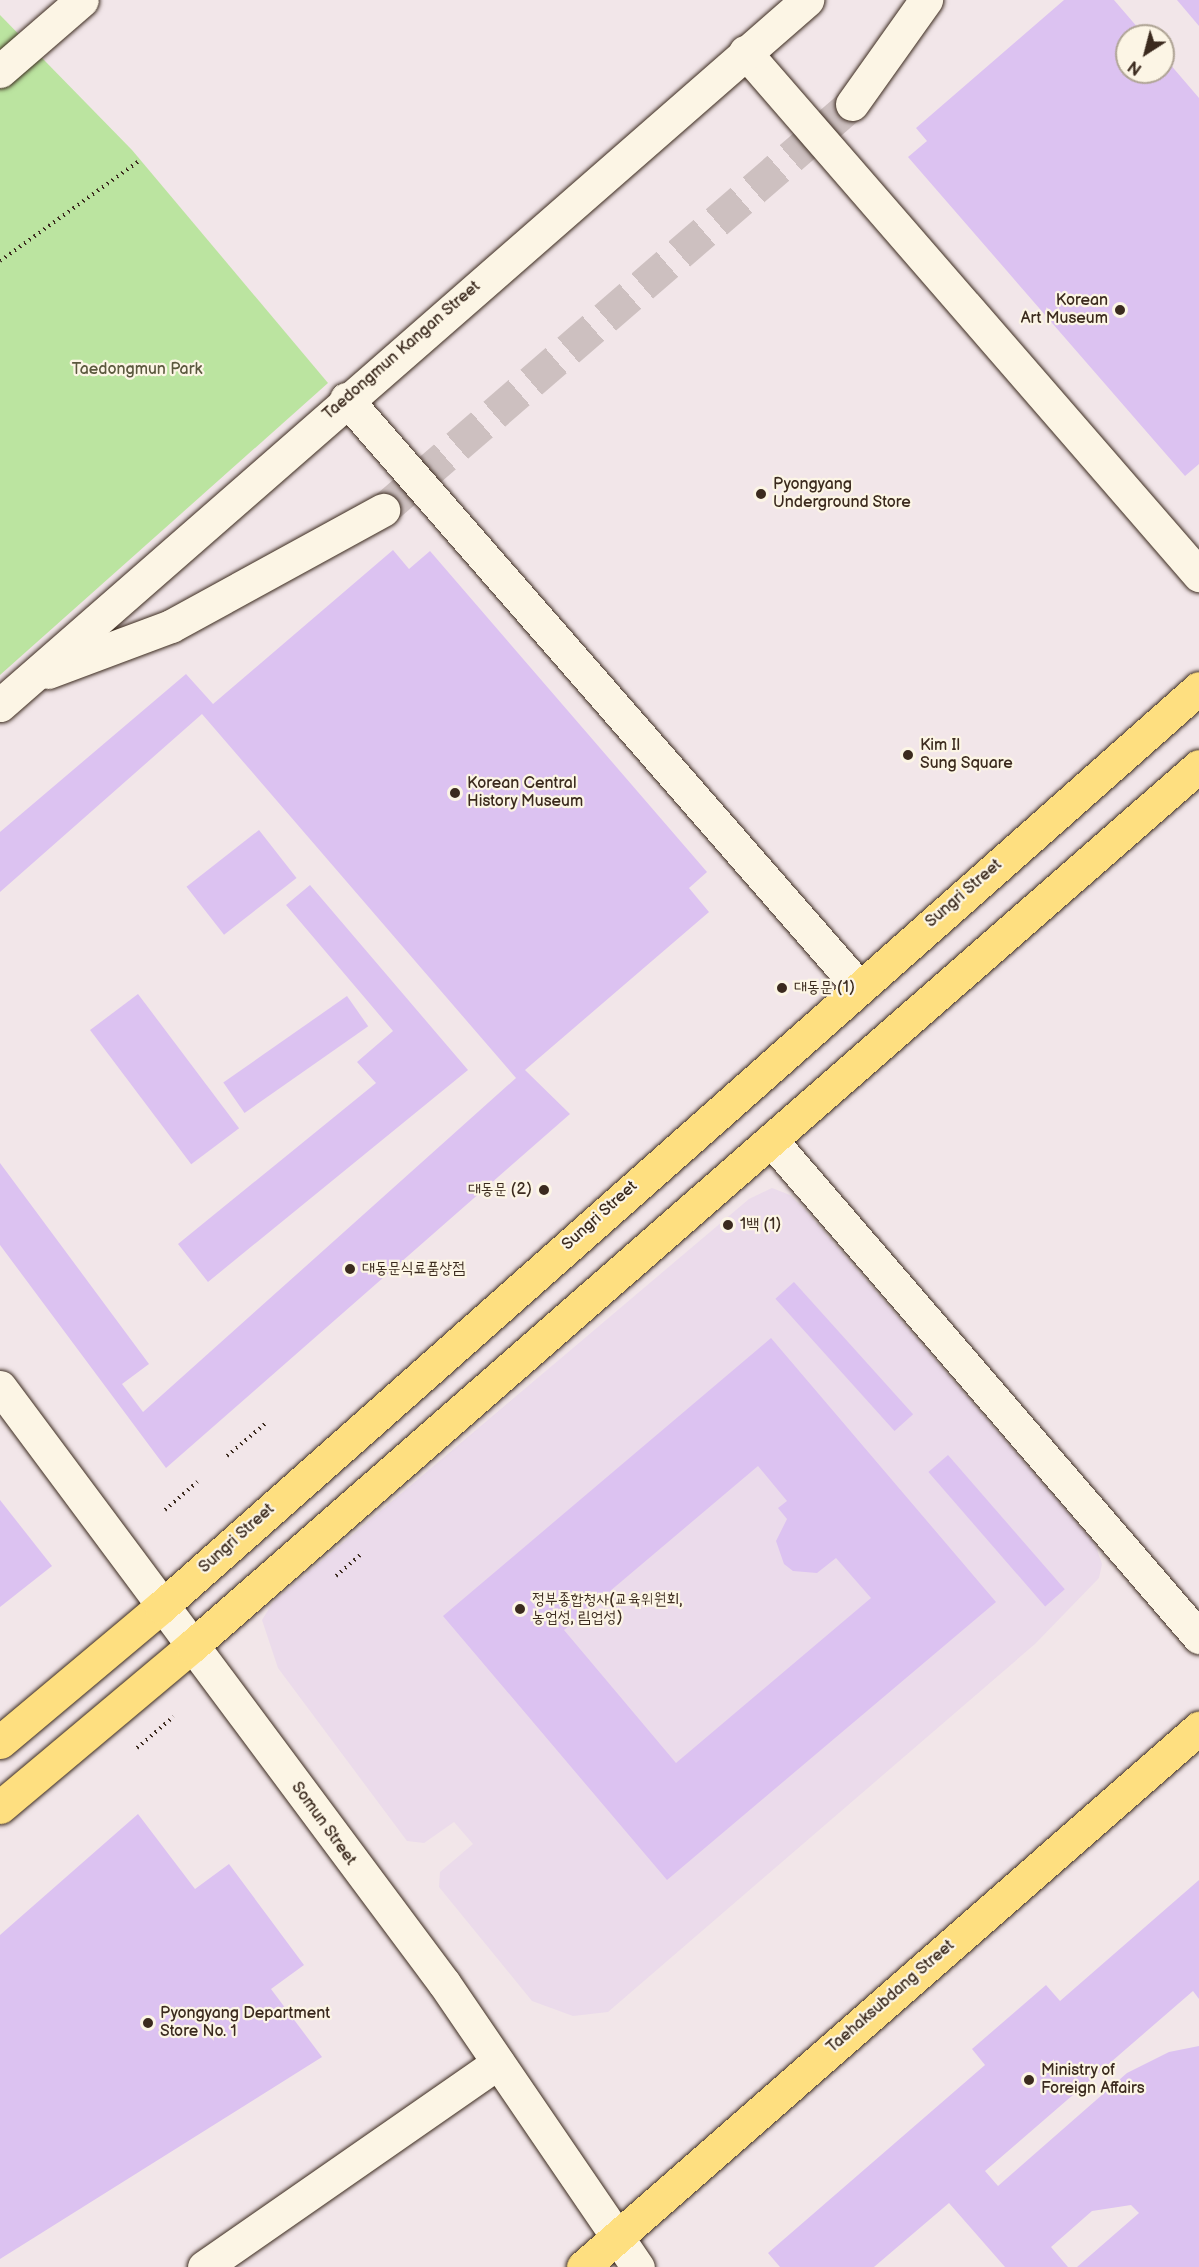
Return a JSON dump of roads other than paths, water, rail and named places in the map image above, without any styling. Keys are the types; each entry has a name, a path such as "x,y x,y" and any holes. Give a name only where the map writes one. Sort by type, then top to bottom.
{"main road":[{"name":"Sungri Street","path":"0,1742 161,1607 1199,688"},
{"path":"0,1807 192,1646 1199,766"},
{"name":"Taehaksubdang Street","path":"583,2267 1199,1728"}],"street":[{"path":"0,71 82,0"},
{"name":"Taedongmun Kangan Street","path":"0,705 346,399 807,0"},
{"path":"852,104 926,0"},
{"path":"745,52 1199,575"},
{"path":"346,399 859,987"},
{"path":"31,678 171,626 383,510"},
{"path":"771,1140 1199,1637"},
{"name":"Somun Street","path":"0,1387 161,1607 444,1983 638,2267"},
{"path":"204,2267 498,2063"}],"tunnel":[{"path":"383,510 852,104"}],"place":[{"name":"Korean Art Museum","path":"1120,310"},
{"name":"Pyongyang Underground Store","path":"761,494"},
{"name":"Kim Il Sung Square","path":"908,755"},
{"name":"Korean Central History Museum","path":"455,793"},
{"name":"대동문 (1)","path":"782,988"},
{"name":"대동문 (2)","path":"544,1190"},
{"name":"1백 (1)","path":"728,1225"},
{"name":"대동문식료품상점","path":"350,1269"},
{"name":"정부종합청사(교육위원회, 농업성, 림업성)","path":"520,1609"},
{"name":"Pyongyang Department Store No. 1","path":"148,2023"},
{"name":"Ministry of Foreign Affairs","path":"1029,2080"}],"park label":[{"name":"Taedongmun Park","path":"137,370"}]}
